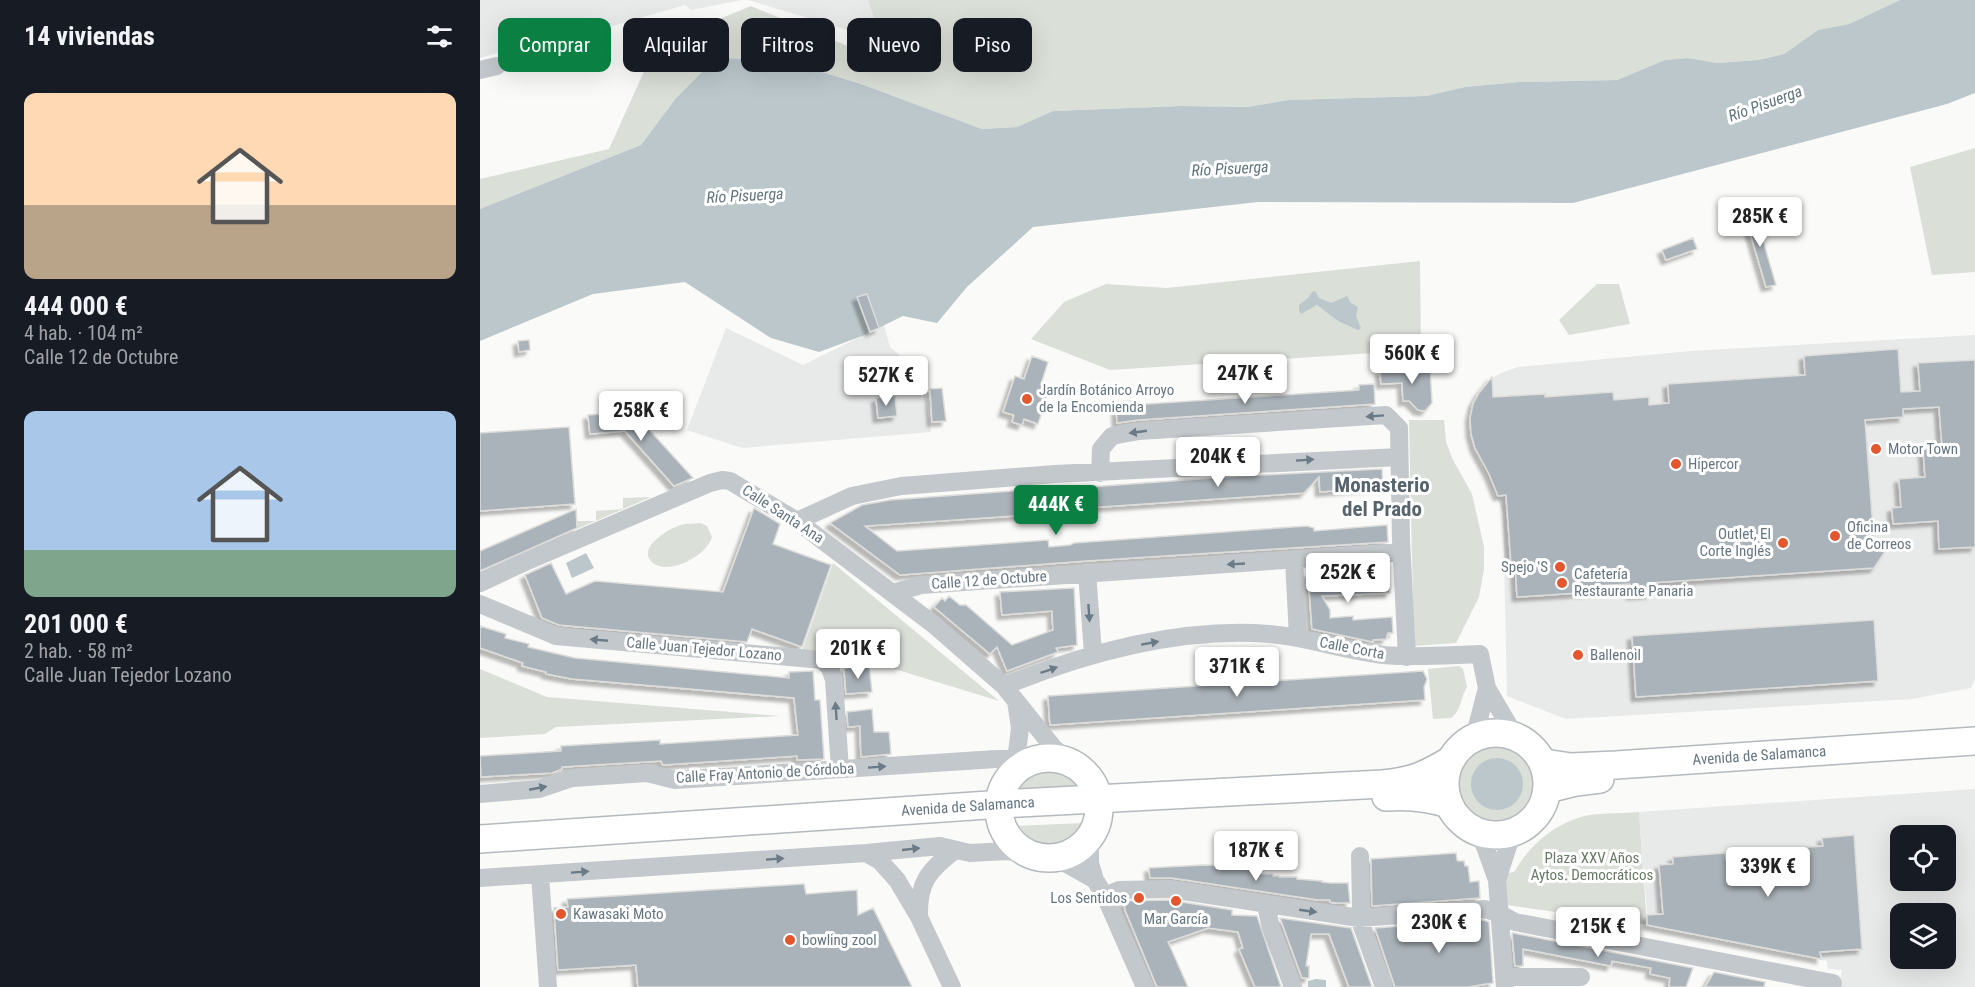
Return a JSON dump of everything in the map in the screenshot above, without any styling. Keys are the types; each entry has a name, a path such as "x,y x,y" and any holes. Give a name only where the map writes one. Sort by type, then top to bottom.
{"highway":[{"path":"1496,733 1515,736 1531,746 1546,776 1543,808 1529,825 1512,834 1479,833 1466,826 1455,815 1449,804 1445,784 1451,760 1462,746 1473,738 1496,733"},
{"name":"Avenida de Salamanca","path":"1546,776 1571,767 1975,741"},
{"name":"Avenida de Salamanca","path":"1546,776 1576,782 1975,755"},
{"path":"1073,765 1084,772 1093,785 1096,819 1075,851 1044,857 1018,848 1007,837 999,812 1002,789 1016,765 1044,758 1054,758 1137,786 1179,795"},
{"name":"Avenida de Salamanca","path":"1096,819 1179,795 1407,781 1425,776 1451,760"},
{"name":"Avenida de Salamanca","path":"480,839 999,812 1096,819 1125,813 1408,795 1429,797 1449,804"},
{"name":"Avenida de Salamanca","path":"480,854 999,812"}],"street":[{"path":"1100,472 1101,449 1112,436 1139,431 1386,415 1399,428 1401,552 1407,657"},
{"path":"797,521 852,496 901,486 1055,474 1399,457"},
{"name":"Calle Santa Ana","path":"480,583 710,483 730,481 797,521 933,624 1010,693 1053,747 1073,765"},
{"name":"Calle 12 de Octubre","path":"892,593 921,585 1401,552"},
{"path":"1294,560 1298,637"},
{"path":"1087,572 1093,654"},
{"name":"Calle Juan Tejedor Lozano","path":"480,604 556,636 822,660 830,668 834,680 840,769"},
{"name":"Calle Corta","path":"1010,693 1093,654 1111,649 1196,635 1253,633 1298,637 1382,655 1407,657 1480,654 1488,688"},
{"path":"1488,688 1515,736"},
{"path":"1473,738 1488,688"},
{"path":"1010,693 1020,728 1016,765"},
{"name":"Calle Fray Antonio de Córdoba","path":"480,794 539,789 572,778 647,773 675,780 996,759 1016,765"},
{"path":"1096,819 1090,863 1095,880 1105,896 1145,987"},
{"path":"1479,833 1497,880 1505,982 1581,977"},
{"path":"1497,880 1512,834"},
{"path":"480,879 940,846 970,853 1008,851 1044,857 1095,880"},
{"path":"919,917 919,899 929,874 936,864 955,850"},
{"path":"866,853 891,871 919,917 952,987"},
{"path":"1360,856 1361,906 1359,918 1384,987"},
{"path":"540,875 548,987"},
{"path":"1105,896 1119,890 1170,890 1359,918 1484,909 1499,913 1515,922 1833,983"},
{"path":"1266,905 1293,987"}],"shaded area":[{"path":"480,0 742,0 691,10 685,5 640,18 623,18 623,23 611,26 611,18 498,18 498,53 480,58"},
{"path":"748,0 868,0 874,18 847,18 847,30 835,26 835,18 808,18"},
{"path":"884,325 890,347 922,375 931,432 742,448 687,430 726,328 803,365"},
{"path":"1975,335 1975,679 1971,688 1912,699 1566,719 1507,696 1503,512 1475,448 1470,418 1473,404 1479,393 1492,378 1518,367 1691,351"},
{"path":"1975,789 1975,987 1839,987 1842,970 1828,969 1827,961 1648,925 1639,812"}],"green space":[{"path":"868,0 1900,0 1849,24 1818,30 1784,54 1758,60 1717,63 1688,58 1665,60 1617,80 1519,82 1465,87 1426,96 1288,100 1248,107 1181,106 1053,111 1017,127 982,129 822,72 835,72 835,41 847,46 847,72 941,72 941,18 874,18"},
{"path":"751,6 780,18 741,18 741,59 729,58 729,18 722,18"},
{"path":"644,72 702,72 676,98 641,145 480,209 480,179 609,149"},
{"path":"1975,148 1975,272 1932,275 1910,167"},
{"path":"1420,261 1421,350 1110,370 1031,339 1064,302 1106,284 1167,288"},
{"path":"1597,284 1619,284 1630,324 1569,335 1559,320"},
{"path":"1409,420 1444,420 1446,442 1472,494 1484,547 1484,569 1479,597 1456,643 1414,646"},
{"path":"651,497 596,521 596,511 623,509 623,498"},
{"path":"577,521 596,521 577,529"},
{"path":"700,523 707,526 712,537 709,544 696,557 669,567 653,563 648,552 656,540 683,524"},
{"path":"833,563 999,701 846,654 802,651"},
{"path":"1459,666 1463,669 1467,687 1459,708 1451,718 1433,719 1428,669"},
{"path":"480,669 547,697 780,716 556,727 545,734 480,738"},
{"path":"1495,741 1511,745 1525,754 1534,768 1538,784 1534,800 1525,814 1511,823 1495,827 1479,823 1465,814 1456,800 1452,784 1456,768 1465,754 1479,745"},
{"path":"1048,769 1067,776 1080,791 1012,795 1018,784 1026,777"},
{"name":"Plaza XXV Años Aytos. Democráticos","path":"1639,812 1647,925 1507,905 1505,875 1515,871 1527,853 1550,832 1585,816"},
{"path":"1084,823 1079,835 1071,843 1053,848 1043,847 1033,842 1016,826"}],"water":[{"name":"Río Pisuerga","path":"1900,0 1975,0 1975,93 1947,104 1573,203 1258,202 1033,227 967,287 937,323 903,316 862,336 819,352 771,338 685,282 593,294 480,341 480,209 641,145 676,98 702,72 729,72 729,58 741,59 741,72 822,72 982,129 1017,127 1053,111 1181,106 1248,107 1288,100 1426,96 1465,87 1519,82 1617,80 1665,60 1688,58 1717,63 1758,60 1784,54 1818,30 1849,24"},
{"path":"1315,291 1319,298 1331,303 1347,296 1351,303 1358,307 1356,316 1361,328 1358,330 1338,321 1317,305 1301,314 1299,305"},
{"path":"586,553 594,568 572,578 566,563"},
{"path":"1492,758 1502,758 1516,765 1523,784 1516,803 1502,810 1492,810 1482,806 1475,799 1471,789 1471,779 1475,769 1482,762"},
{"path":"1326,980 1326,987 1308,987 1308,981"}],"building":[{"path":"1754,210 1776,285 1766,287 1744,212"},
{"path":"1693,238 1697,249 1666,260 1662,250"},
{"path":"867,294 879,328 870,332 857,297"},
{"path":"529,340 530,350 519,352 518,341"},
{"name":"Hipercor","path":"1898,349 1901,392 1920,391 1918,363 1975,360 1975,547 1939,549 1938,521 1893,524 1892,508 1901,507 1899,479 1925,477 1923,449 1942,447 1939,407 1903,409 1903,417 1865,420 1874,543 1886,550 1874,568 1649,583 1650,594 1631,595 1630,584 1592,586 1593,592 1517,597 1515,563 1511,564 1506,495 1498,496 1475,448 1471,434 1470,418 1473,404 1492,377 1493,397 1545,394 1545,397 1613,392 1614,400 1649,397 1649,405 1669,403 1668,384 1805,375 1804,356"},
{"name":"Jardín Botánico Arroyo de la Encomienda","path":"1032,356 1048,362 1041,384 1050,387 1038,424 1024,419 1022,425 1012,422 1014,415 1003,412 1015,376 1024,379"},
{"path":"1430,368 1432,403 1425,411 1418,410 1409,401 1403,401 1402,383 1381,384 1380,371"},
{"path":"1374,384 1375,404 1117,423 1116,402 1131,401 1132,405 1359,390 1359,385"},
{"path":"942,388 946,421 932,422 930,389"},
{"path":"895,396 897,416 878,418 876,398"},
{"path":"633,412 693,478 674,486 625,431 590,434 588,415"},
{"path":"569,427 575,504 480,511 480,433"},
{"path":"1382,469 1383,487 1320,492 1319,477 1304,493 1072,509 1063,506 1062,489 1241,476"},
{"path":"1038,489 1038,495 1042,494 1043,514 865,526 897,551 1048,540 1049,547 1074,543 1307,526 1314,528 1314,531 1387,525 1388,542 900,575 830,523 862,505 890,500"},
{"path":"754,508 780,524 773,544 831,565 802,647 752,629 747,642 559,625 542,618 525,575 551,563 566,594 595,581 723,592"},
{"path":"576,509 577,528 480,571 480,551"},
{"path":"1376,568 1384,578 1389,578 1390,593 1322,596 1330,610 1330,618 1353,616 1353,620 1392,617 1393,633 1388,633 1386,639 1373,640 1373,642 1312,629 1308,573 1324,572 1324,577 1345,575 1344,570"},
{"path":"1074,588 1077,645 1056,648 1058,652 1007,671 997,647 990,654 934,607 942,598 945,601 949,596 960,605 966,605 1012,645 1053,630 1052,611 1002,615 1000,592"},
{"path":"1874,620 1878,681 1636,697 1632,636"},
{"path":"480,626 506,634 505,638 529,644 528,647 575,658 789,678 789,672 813,671 815,700 820,700 824,759 797,760 797,756 663,765 661,761 562,767 552,773 481,777 480,756 561,751 561,746 660,740 660,744 798,735 794,698 572,679 546,674 546,672 522,666 523,663 480,648"},
{"path":"869,666 872,692 846,694 844,668"},
{"path":"1423,671 1427,679 1424,687 1425,700 1050,725 1048,696"},
{"path":"872,709 874,732 889,732 891,754 861,757 860,726 848,727 847,712"},
{"path":"1854,835 1862,949 1820,952 1821,959 1647,925 1647,915 1663,914 1659,865 1673,864 1673,857 1725,853 1726,860 1753,858 1753,851 1823,846 1822,838"},
{"path":"1456,853 1457,860 1464,861 1465,866 1468,866 1470,882 1479,881 1480,898 1372,906 1371,859"},
{"path":"1233,866 1233,868 1254,869 1255,874 1348,883 1350,903 1336,903 1330,900 1172,878 1150,878 1149,868"},
{"path":"804,884 806,894 857,890 858,915 873,908 912,987 638,987 636,965 558,970 554,908 568,907 567,899"},
{"path":"1169,900 1232,910 1232,915 1257,916 1281,987 1255,987 1239,949 1243,948 1238,932 1208,928 1168,942 1188,987 1157,987 1125,910 1124,901"},
{"path":"1280,918 1351,928 1372,987 1349,987 1329,934 1311,934 1306,966 1309,966 1309,978 1302,978"},
{"path":"1483,920 1489,922 1493,983 1468,987 1395,987 1375,928"},
{"path":"1512,933 1693,968 1686,987 1669,987 1670,978 1650,974 1651,968 1612,961 1611,966 1523,949 1523,966 1515,966"},
{"path":"1714,972 1765,982 1764,987 1705,987"}],"place":[{"name":"Jardín Botánico Arroyo de la Encomienda","path":"1027,399"},
{"name":"Motor Town","path":"1876,449"},
{"name":"Hipercor","path":"1676,464"},
{"name":"Oficina de Correos","path":"1835,536"},
{"name":"Outlet, El Corte Inglés","path":"1783,543"},
{"name":"Spejo 'S","path":"1560,567"},
{"name":"Cafetería Restaurante Panaria","path":"1562,583"},
{"name":"Ballenoil","path":"1578,655"},
{"name":"Los Sentidos","path":"1139,898"},
{"name":"Mar García","path":"1176,901"},
{"name":"Kawasaki Moto","path":"561,914"},
{"name":"bowling zool","path":"790,940"}],"district":[{"name":"Monasterio del Prado","path":"1382,497"}]}
